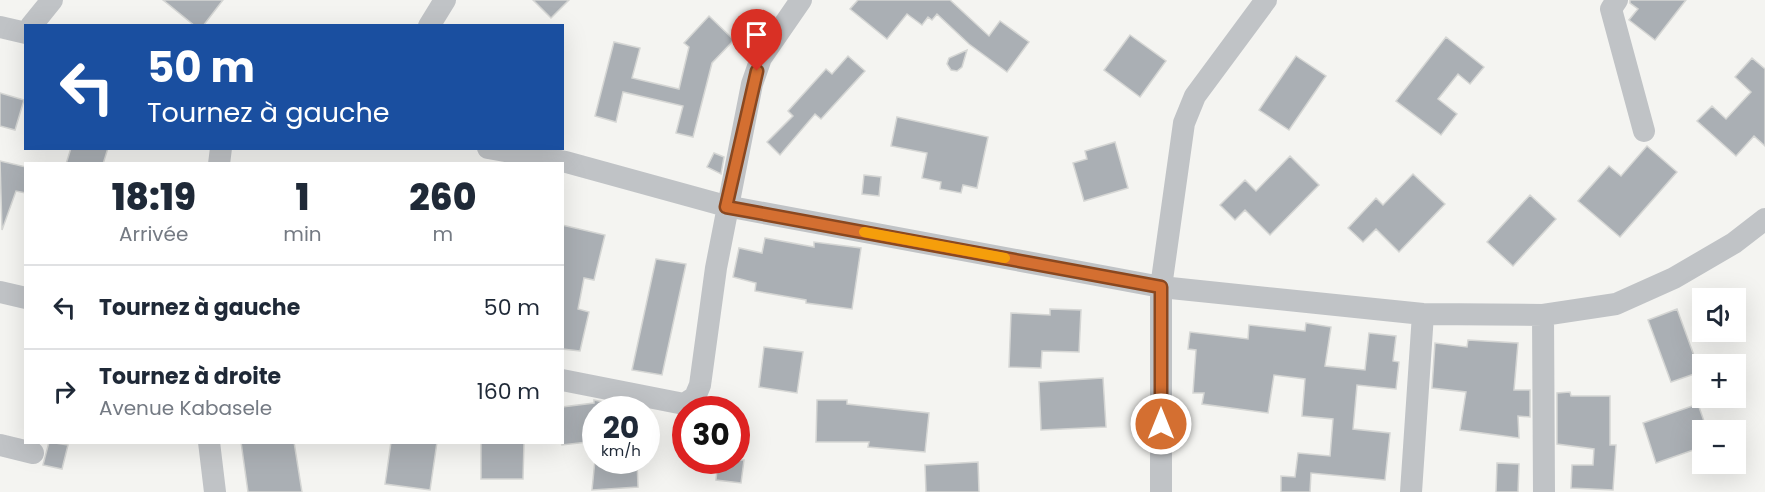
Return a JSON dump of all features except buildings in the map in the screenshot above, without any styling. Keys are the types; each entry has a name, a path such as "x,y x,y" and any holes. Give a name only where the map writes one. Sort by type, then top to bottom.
{"street":[{"path":"33,24 52,0"},
{"path":"430,24 446,0"},
{"path":"564,380 684,404 695,397 700,385 726,207 752,84 762,58 801,0"},
{"path":"1161,492 1161,287 1184,123 1195,96 1266,0"},
{"path":"1617,0 1611,9 1644,131"},
{"path":"0,27 24,31"},
{"path":"499,150 566,162 726,207 1161,287 1423,314 1543,315 1616,304 1674,278 1734,243 1765,219"},
{"path":"0,292 24,298"},
{"path":"1411,492 1423,314"},
{"path":"1543,315 1544,492"},
{"path":"209,444 215,492"},
{"path":"0,445 33,453"}],"slow traffic":[{"path":"864,232 1005,258"}],"route":[{"path":"757,71 747,105 726,207 1161,287 1161,424"}]}
